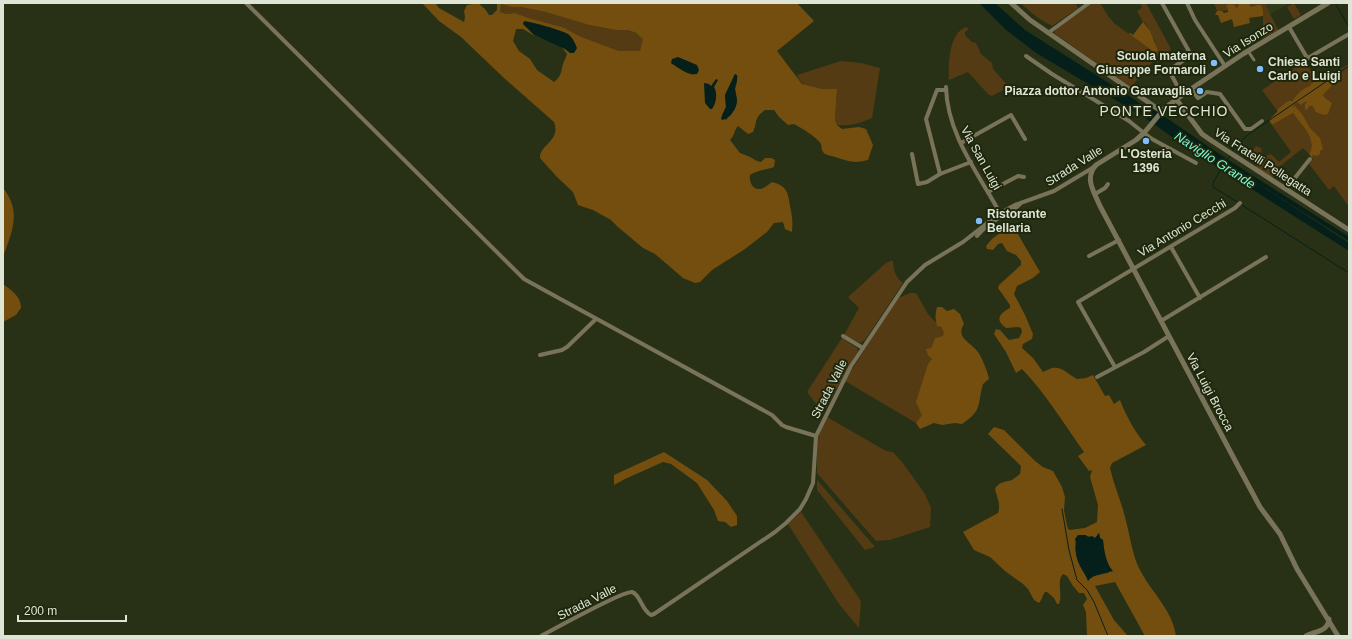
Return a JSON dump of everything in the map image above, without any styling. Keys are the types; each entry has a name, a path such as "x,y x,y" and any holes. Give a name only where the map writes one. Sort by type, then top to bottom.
{"street":[{"path":"246,3 524,279 772,415 782,425 816,436"},
{"path":"1011,3 1030,20 1161,112"},
{"path":"1048,33 1089,3"},
{"path":"1162,3 1191,55 1171,69 1171,74 1182,95"},
{"path":"1187,3 1195,20 1225,66"},
{"name":"Via Isonzo","path":"1161,112 1182,95 1225,66 1328,3"},
{"path":"1289,27 1308,58 1349,34"},
{"path":"1248,51 1254,60"},
{"path":"1026,56 1052,74 1129,121 1152,140 1196,163"},
{"name":"Via San Luigi","path":"940,174 926,119 937,90 946,88 946,96 952,125 1000,213"},
{"path":"1191,89 1198,98 1206,92 1220,94 1245,129 1251,129 1262,121"},
{"name":"Via Fratelli Pellegatta","path":"1176,100 1202,134 1349,230"},
{"name":"Strada Valle","path":"541,636 613,598 628,592 633,592 636,594 647,613 651,615 654,614 786,523 800,509 813,483 816,436 851,366 900,291 918,271 929,262 963,242 1000,213 1020,203 1054,192 1110,155 1136,140 1144,133 1161,112"},
{"path":"961,143 1011,115 1025,139"},
{"path":"912,154 918,184 927,182 940,174 971,162"},
{"path":"1286,189 1310,159"},
{"name":"Via Luigi Brocca","path":"1094,167 1090,181 1095,194 1161,321 1260,507 1280,534 1297,568 1338,636"},
{"path":"988,192 1018,176 1024,177"},
{"path":"1095,194 1106,188 1108,184"},
{"path":"977,236 1002,216 1017,208 1020,203"},
{"name":"Via Antonio Cecchi","path":"1115,367 1078,302 1172,247 1235,208 1239,204"},
{"path":"1089,256 1119,240"},
{"path":"1172,247 1200,298"},
{"path":"1161,321 1266,257"},
{"path":"540,354 562,350 567,347 596,318"},
{"path":"843,336 863,348"},
{"path":"1097,377 1170,336"},
{"path":"1326,627 1328,619"},
{"path":"1306,636 1326,627 1334,629"}],"shaded area":[{"path":"422,3 435,3 439,8 464,22 464,11 467,5 478,3 489,15 492,15 497,10 497,3 797,3 814,21 777,51 802,84 821,89 837,89 835,120 837,125 842,129 859,127 866,129 873,145 868,160 851,162 826,155 822,150 821,144 816,139 794,124 788,125 774,110 765,110 761,113 757,118 753,132 748,134 738,126 730,140 740,153 761,162 765,158 775,160 774,167 753,173 750,175 750,180 753,187 757,189 763,188 772,182 781,185 786,190 792,216 792,232 785,229 783,222 774,223 767,232 745,249 712,270 700,282 695,283 683,278 655,254 643,248 611,220 593,210 578,205 573,192 540,158 543,149 555,134 554,122 504,78 461,37 439,21","holes":["501,4 512,7 521,7 546,12 589,25 616,30 628,30 636,33 643,39 640,51 619,51 579,36 565,28 515,13 506,14 500,12","516,29 523,29 533,35 561,46 567,54 558,78 554,82 537,70 530,59 519,51 513,41","682,59 687,61 693,75 671,63","735,74 737,82 735,89 737,101 734,110 726,120 722,115 726,107 725,95"]},
{"path":"1020,3 1075,3 1078,8 1052,26 1038,18"},
{"path":"1092,3 1100,3 1115,24 1154,52 1155,41 1137,11 1142,8 1140,3 1146,3 1171,49 1162,57 1157,54 1158,55 1131,87 1054,33 1056,29"},
{"path":"1214,3 1239,3 1240,10 1217,11"},
{"path":"1239,3 1249,3 1251,7 1261,5 1263,16 1249,18 1250,23 1234,27 1232,19 1221,23 1218,15 1215,15 1217,11 1222,11 1224,13 1228,12 1226,5 1235,5 1236,8 1238,7"},
{"path":"1249,3 1265,3 1278,30 1263,39 1263,10 1257,5 1251,7"},
{"path":"1265,3 1291,3 1270,14"},
{"path":"1294,3 1301,15 1294,19 1287,7"},
{"path":"501,4 547,12 589,25 616,30 628,30 636,33 644,39 640,52 619,51 579,36 565,28 515,13 506,14 500,12"},
{"path":"1143,22 1150,31 1158,51 1154,52 1129,34 1130,33 1133,35"},
{"path":"966,27 969,29 965,32 965,35 972,42 976,43 981,54 992,63 993,69 1009,87 992,96 988,94 968,72 949,80 949,58 953,42 960,30"},
{"path":"841,61 861,63 880,68 872,118 854,124 837,125 835,120 837,89 819,89 805,86 797,75"},
{"path":"1305,61 1318,83 1349,64 1349,207 1334,186 1329,190 1309,164 1313,159 1310,155 1320,147 1294,110 1278,112 1262,90"},
{"path":"1329,77 1331,78 1332,84 1323,95 1332,103 1328,114 1324,115 1316,112 1312,105 1305,110 1305,104 1307,102 1304,102 1301,105 1297,102 1292,107 1295,106 1302,114 1310,128 1320,138 1323,149 1317,156 1312,155 1313,159 1309,154 1311,148 1310,138 1304,127 1293,113 1272,125 1269,120 1278,109 1288,101 1293,101 1298,94 1314,82 1324,81"},
{"path":"1293,113 1307,132 1310,138 1311,148 1309,154 1303,148 1279,167 1272,178 1255,168 1258,164 1250,159 1252,156 1250,154 1256,146 1261,148 1262,153 1265,156 1271,154 1279,162 1291,152 1272,125"},
{"path":"3,188 12,205 14,222 3,257"},
{"path":"1012,224 1040,272 1033,278 1017,286 1014,294 1033,334 1032,339 1023,344 1022,348 1033,358 1043,372 1052,368 1059,368 1077,379 1086,378 1093,375 1105,396 1109,395 1114,404 1120,400 1131,424 1146,445 1112,463 1110,468 1136,561 1143,575 1166,609 1174,627 1176,636 1145,636 1115,582 1095,586 1114,620 1128,636 1087,636 1086,612 1083,605 1087,599 1084,593 1079,593 1067,576 1063,574 1060,580 1059,604 1057,604 1054,598 1047,592 1045,592 1039,603 1034,600 1028,589 1023,584 1005,571 990,557 974,550 963,532 998,513 999,504 995,489 996,487 1002,483 1012,480 1020,474 1021,466 988,434 994,427 1004,430 1035,461 1043,467 1053,471 1062,487 1065,497 1064,510 1069,530 1085,528 1097,522 1098,505 1090,477 1092,470 1089,471 1078,456 1084,452 1031,379 1022,369 1016,373 1006,352 994,334 996,329 1000,330 1009,340 1019,338 1022,332 1021,328 1006,328 1000,322 999,319 1001,314 1010,308 1010,305 998,288 999,285 1021,265 1021,261 1016,255 1007,251 1002,243 998,244 993,250 987,249 986,246 992,239","holes":["1099,533 1100,538 1103,540 1106,556 1111,570 1108,573 1090,577 1089,579 1081,569 1076,556 1076,542 1078,535 1096,538"]},
{"path":"893,261 894,271 903,283 865,340 860,343 844,335 859,308 848,297 886,263"},
{"path":"3,284 18,297 21,308 16,315 3,322"},
{"path":"910,293 916,293 928,314 945,332 943,336 935,338 931,348 932,359 922,415 916,423 845,381 896,299"},
{"path":"937,307 942,307 947,311 954,309 960,314 964,324 961,333 965,340 975,348 982,358 989,379 983,384 978,407 969,419 962,424 955,423 942,425 934,423 920,429 916,423 922,415 916,402 928,364 932,359 928,355 926,349 931,348 935,338 943,336 944,332 941,327 937,326"},
{"path":"842,338 857,348 858,351 823,413 807,392"},
{"path":"827,417 886,451 893,452 925,494 931,508 930,527 890,540 876,541 817,473 817,443 819,434"},
{"path":"664,452 707,480 727,501 737,516 737,525 731,527 725,522 718,521 714,510 697,483 671,464 663,462 614,485 614,475"},
{"path":"817,480 875,547 865,550 817,490"},
{"path":"801,512 861,601 859,628 839,604 788,524"}],"water":[{"name":"Naviglio Grande","path":"979,3 995,3 1025,30 1134,99 1226,163 1349,243 1349,251 1189,149 1144,117 1036,53 1005,29"},
{"path":"524,21 547,26 568,34 573,39 577,48 574,53 570,53 565,49 534,35 523,24"},
{"path":"678,57 697,65 699,70 697,74 687,73 671,63 672,59"},
{"path":"735,74 737,75 735,88 737,104 728,118 722,120 721,118 726,107 725,95"},
{"path":"716,79 718,80 714,87 716,92 715,101 712,109 710,109 705,103 704,83 711,86"},
{"path":"1099,533 1100,538 1103,540 1107,561 1113,571 1096,575 1088,581 1077,558 1075,539 1078,535 1086,535 1088,537 1092,536 1095,538"}],"waterway":[{"path":"1335,3 1349,27"},
{"path":"1232,151 1249,134 1349,66"},
{"name":"Naviglio Grande","path":"1147,112 1152,111 1157,114 1226,161 1349,239"},
{"name":"Naviglio Grande","path":"1225,163 1230,156"},
{"name":"Naviglio Grande","path":"1221,169 1213,183 1213,187 1239,203"},
{"path":"1242,205 1349,273"},
{"path":"1062,509 1069,550 1077,580 1087,590 1094,602 1108,636"}],"place":[{"name":"Scuola materna Giuseppe Fornaroli","path":"1214,63"},
{"name":"Chiesa Santi Carlo e Luigi","path":"1260,69"},
{"name":"Piazza dottor Antonio Garavaglia","path":"1200,91"},
{"name":"L'Osteria 1396","path":"1146,141"},
{"name":"Ristorante Bellaria","path":"979,221"}],"district":[{"name":"PONTE VECCHIO","path":"1164,111"}]}
